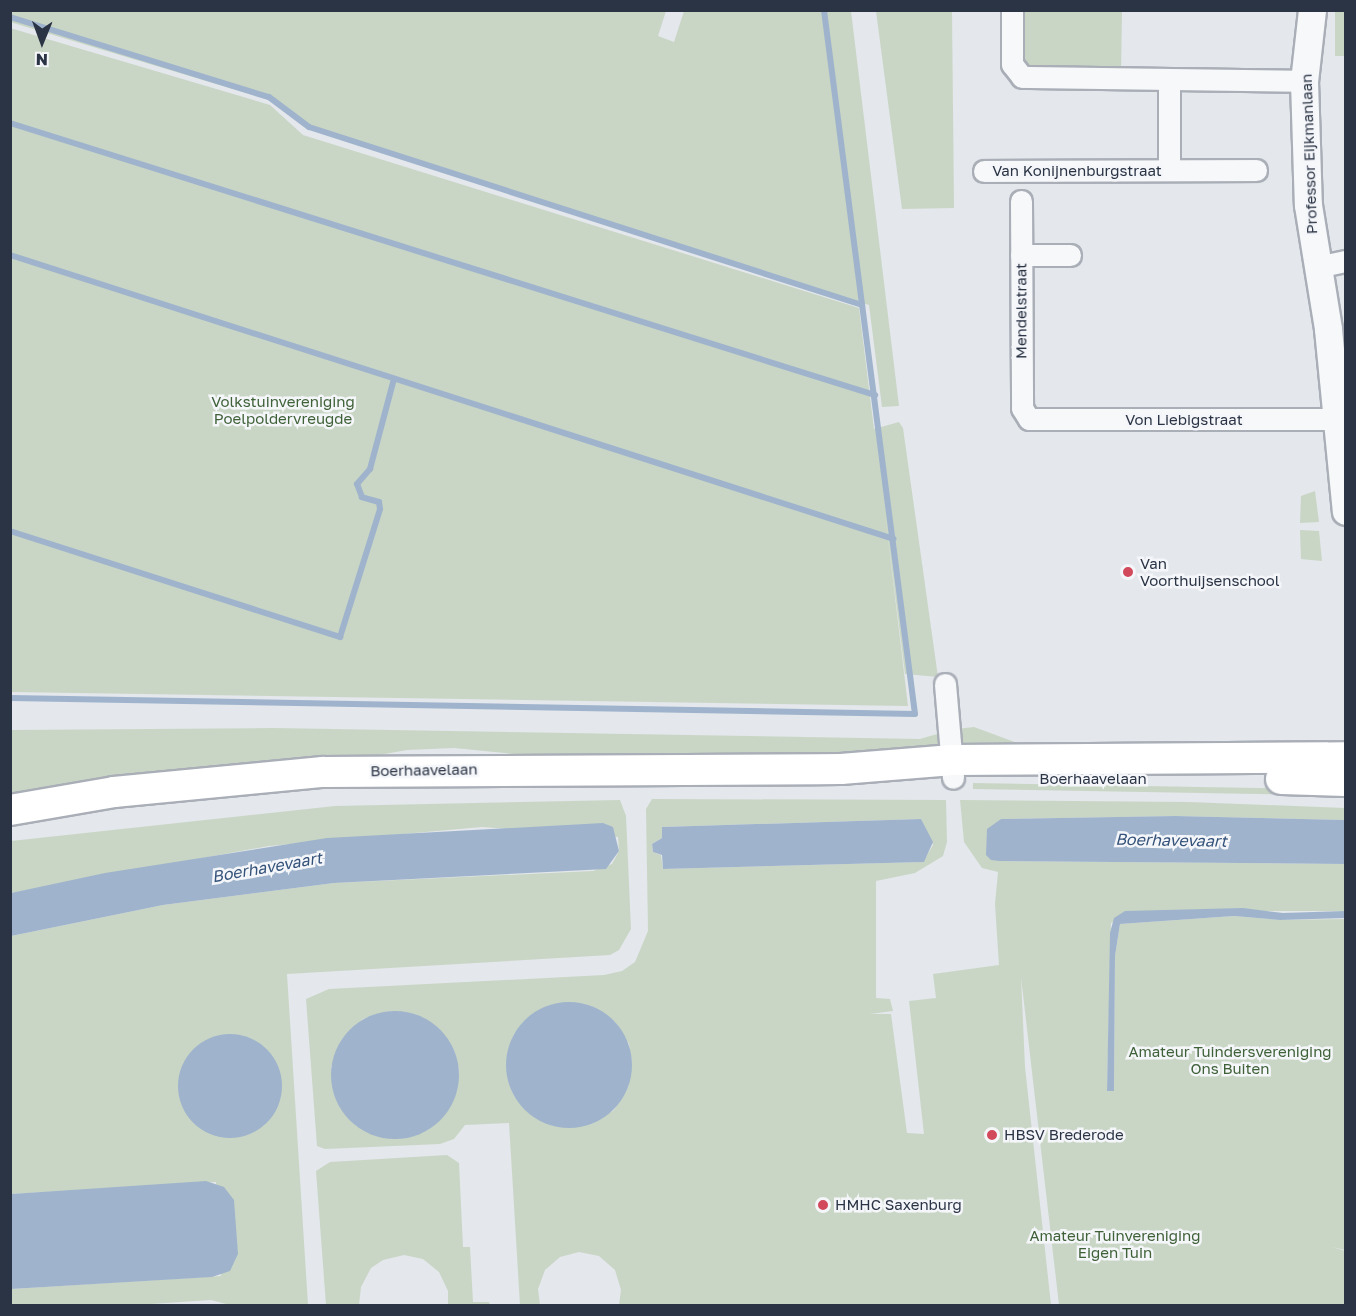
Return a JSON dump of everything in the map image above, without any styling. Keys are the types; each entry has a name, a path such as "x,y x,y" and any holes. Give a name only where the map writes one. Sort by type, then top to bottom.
{"main road":[{"name":"Boerhaavelaan","path":"10,810 114,792 323,772 953,769 1346,758"},
{"name":"Boerhaavelaan","path":"953,769 1346,781"}],"street":[{"path":"1012,10 1012,64 1022,77 1304,81"},
{"name":"Professor Eijkmanlaan","path":"1312,10 1304,81 1308,205 1344,452 1346,511"},
{"name":"Van Konijnenburgstraat","path":"1169,80 1169,170"},
{"name":"Van Konijnenburgstraat","path":"984,171 1256,170"},
{"name":"Mendelstraat","path":"1021,201 1022,408 1029,419"},
{"path":"1021,255 1070,255"},
{"path":"1317,267 1346,261"},
{"name":"Von Liebigstraat","path":"1029,419 1339,419"},
{"path":"945,684 953,769"}],"green space":[{"path":"11,10 666,11 658,36 674,42 684,11 851,11 899,406 882,407 869,305 313,129 283,104 10,22"},
{"path":"876,11 952,11 954,208 902,209"},
{"path":"1019,11 1122,11 1121,72 1035,72 1024,65 1019,57"},
{"path":"1335,11 1345,11 1345,56 1335,56"},
{"name":"Volkstuinvereniging Poelpoldervreugde","path":"10,28 270,105 303,135 859,308 874,429 899,422 903,428 938,677 905,674 884,504 908,706 11,692"},
{"path":"1315,491 1319,522 1300,523 1301,496"},
{"path":"1300,530 1319,531 1322,561 1301,559"},
{"path":"974,727 1030,746 972,756 959,743 957,729"},
{"path":"273,728 920,739 944,732 945,746 808,759 524,755 454,748 407,750 362,758 11,796 11,730"},
{"path":"973,783 1316,789 1316,795 973,789"},
{"path":"652,799 946,800 947,842 943,856 915,873 876,881 876,998 890,999 893,1011 870,1014 891,1014 907,1133 924,1134 909,1001 936,998 933,974 999,965 995,904 998,872 982,868 964,842 960,800 1189,802 1345,808 1345,820 1175,816 1001,819 987,843 987,855 999,861 1345,864 1345,911 1136,911 1111,923 1107,1091 1114,1091 1115,956 1120,924 1234,916 1280,920 1345,919 1345,1250 1332,1247 1345,1251 1345,1305 1059,1305 1021,977 1025,1067 1051,1305 619,1305 621,1290 615,1270 599,1256 579,1252 560,1257 545,1270 538,1289 540,1305 520,1305 509,1123 465,1125 454,1139 440,1144 325,1149 317,1146 306,999 329,989 604,975 622,971 635,962 648,931 646,809","holes":["921,819 933,845 923,862 663,869 661,855 653,852 652,844 662,838 662,827","577,1003 593,1007 615,1022 629,1044 632,1062 628,1087 614,1110 592,1124 559,1127 530,1114 514,1096 508,1081 507,1057 514,1034 530,1016 551,1005","390,1011 409,1013 436,1026 454,1050 459,1070 457,1090 449,1108 428,1130 356,1125 335,1096 331,1067 342,1039 363,1019"]},
{"path":"620,800 626,816 631,929 619,950 610,955 287,974 308,1305 230,1305 211,1300 121,1306 11,1305 11,1289 221,1276 216,1182 11,1194 11,936 163,905 334,883 593,871 612,864 619,851 618,837 482,827 269,846 11,893 11,841 335,806"},
{"path":"447,1155 459,1163 463,1247 470,1247 473,1302 489,1302 490,1305 448,1305 448,1291 439,1272 423,1259 404,1255 383,1260 371,1268 361,1287 359,1305 326,1305 316,1171 330,1162"}],"water":[{"name":"Boerhavevaart","path":"1175,816 1345,820 1345,864 999,861 991,860 986,855 987,829 1001,819"},
{"path":"921,819 933,842 924,862 663,869 662,855 653,852 652,844 662,838 662,827"},
{"name":"Boerhavevaart","path":"603,823 613,827 619,851 606,869 334,883 163,905 11,936 11,893 105,873 327,838"},
{"path":"1243,908 1283,913 1345,911 1345,918 1280,920 1234,916 1120,924 1115,956 1114,1091 1107,1091 1110,933 1114,918 1125,911"},
{"path":"569,1002 593,1007 613,1021 627,1041 632,1065 627,1089 613,1109 593,1123 569,1128 545,1123 525,1109 511,1089 506,1065 511,1041 525,1021 545,1007"},
{"path":"395,1011 419,1016 440,1030 454,1051 459,1075 454,1099 440,1120 419,1134 395,1139 371,1134 350,1120 336,1099 331,1075 336,1051 350,1030 371,1016"},
{"path":"230,1034 250,1038 267,1049 278,1066 282,1086 278,1106 267,1123 250,1134 230,1138 210,1134 193,1123 182,1106 178,1086 182,1066 193,1049 210,1038"},
{"path":"206,1181 224,1187 234,1200 238,1254 230,1271 212,1277 11,1289 11,1194"}],"waterway":[{"path":"10,698 915,714 824,10"},
{"path":"10,17 269,97 309,127 862,305"},
{"path":"10,123 875,395"},
{"path":"10,255 894,539"},
{"path":"10,531 340,637 380,509 379,502 362,497 357,484 370,469 394,379"}],"place":[{"name":"Van Voorthuijsenschool","path":"1128,572"},
{"name":"HBSV Brederode","path":"992,1135"},
{"name":"HMHC Saxenburg","path":"823,1205"}],"park label":[{"name":"Amateur Tuindersvereniging Ons Buiten","path":"1230,1060"},
{"name":"Amateur Tuinvereniging Eigen Tuin","path":"1115,1244"}]}
